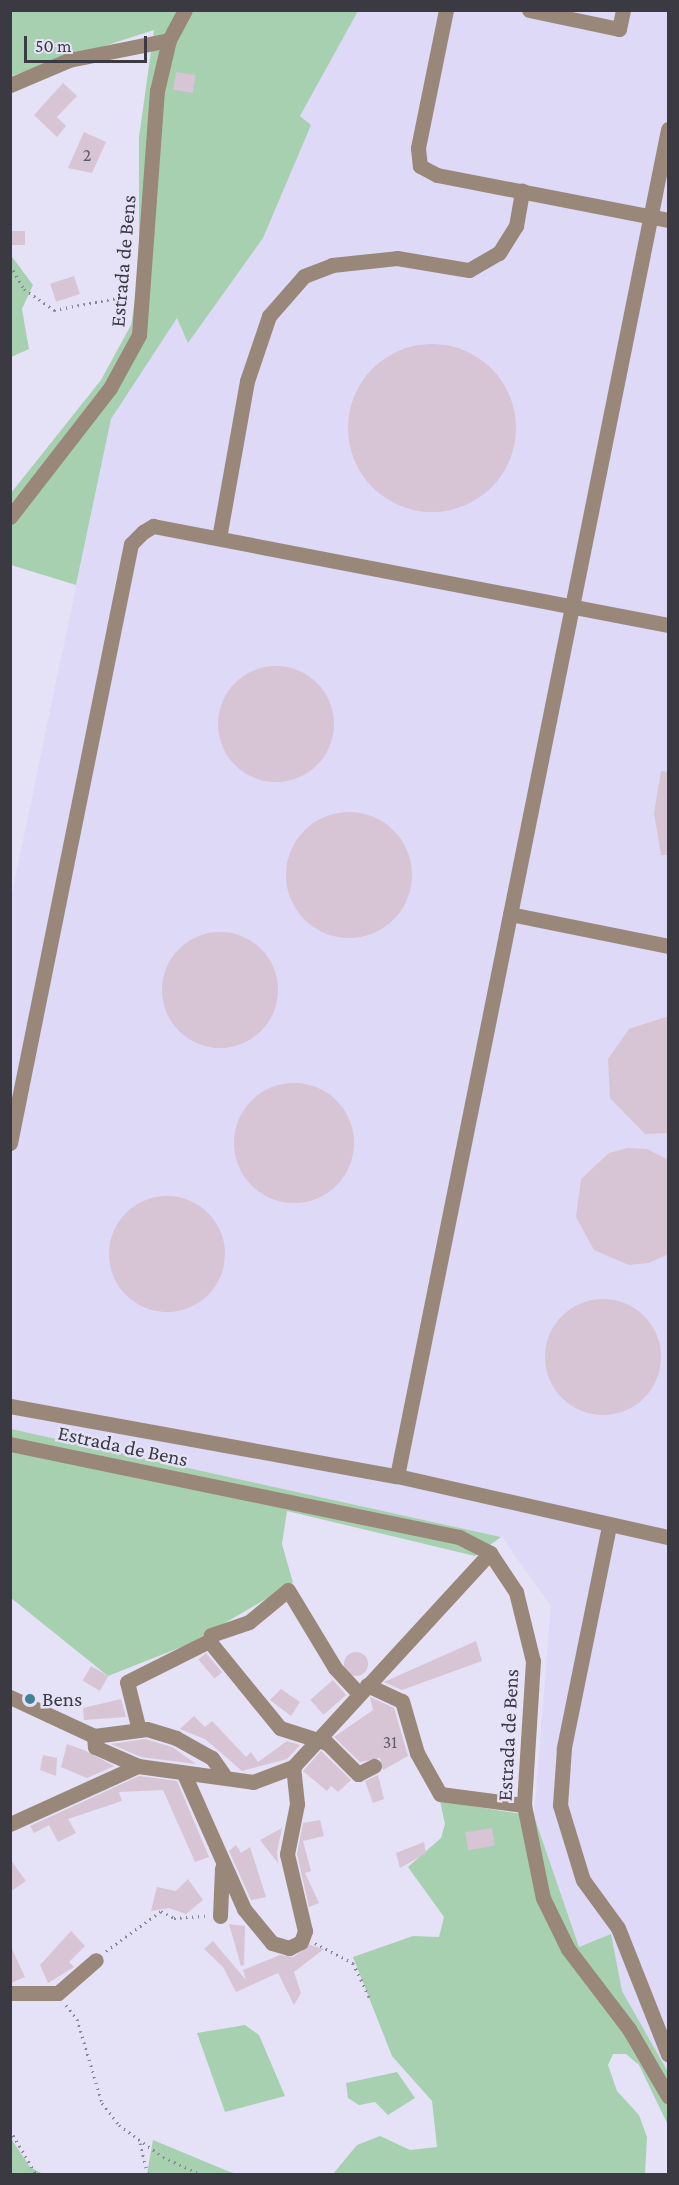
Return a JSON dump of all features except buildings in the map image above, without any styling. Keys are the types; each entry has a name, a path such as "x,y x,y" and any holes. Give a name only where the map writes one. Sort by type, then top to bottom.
{"street":[{"name":"Estrada de Bens","path":"10,517 110,388 139,335 157,91 169,40 185,10"},
{"path":"446,10 418,147 420,166 437,175 669,220"},
{"path":"529,10 619,29 623,10"},
{"path":"10,85 69,60 169,40"},
{"path":"397,1476 510,914 576,606 669,129"},
{"path":"219,538 248,381 269,316 304,276 332,265 397,258 469,270 499,253 516,226 522,191"},
{"path":"10,1143 131,544 153,526 669,625"},
{"path":"510,914 669,946"},
{"path":"10,1406 397,1476 609,1526 669,1537"},
{"name":"Estrada de Bens","path":"10,1444 459,1537 490,1553 516,1592 533,1661 524,1806 543,1898 568,1949 629,2029 669,2096"},
{"path":"609,1526 564,1748 560,1805 583,1880 618,1928 669,2054"},
{"path":"94,1736 95,1747 138,1766 160,1766 184,1774 223,1774 253,1782 293,1767 490,1553"},
{"path":"140,1730 128,1683 209,1641 211,1635 249,1622 288,1590 335,1668 363,1690 402,1701 417,1753 440,1794 524,1806"},
{"path":"209,1641 280,1728 327,1743 358,1774 374,1766"},
{"path":"10,1698 94,1736 140,1730 198,1747 223,1774"},
{"path":"10,1824 138,1766"},
{"path":"184,1774 222,1868 272,1943 289,1948 303,1936 302,1906 286,1854 297,1804 293,1767"},
{"path":"220,1916 222,1868"},
{"path":"10,1993 58,1994 96,1960"}],"path":[{"path":"10,265 24,289 54,310 117,298"},
{"path":"96,1960 161,1911 174,1918 220,1916"},
{"path":"303,1936 353,1963 371,2001"},
{"path":"58,1994 76,2019 102,2103 140,2143 200,2175"},
{"path":"10,2130 36,2175"},
{"path":"140,2143 148,2175"}],"shaded area":[{"path":"358,11 668,11 668,2072 622,1991 611,1935 579,1947 534,1816 551,1606 502,1537 11,1429 11,898 111,419 300,116"}],"green space":[{"path":"11,11 358,11 300,116 311,125 263,238 188,343 177,318 111,419 76,585 11,565 11,493 101,380 131,325 139,274 139,137 154,30 11,76"},
{"path":"10,254 33,285 22,309 29,349 11,357"},
{"path":"11,1429 501,1537 475,1556 287,1511 282,1544 293,1583 189,1644 108,1676 11,1598"},
{"path":"440,1801 534,1816 579,1947 611,1934 622,1991 668,2072 668,2125 639,2065 626,2054 613,2054 608,2065 617,2091 639,2115 647,2137 645,2174 333,2174 357,2145 380,2136 410,2150 437,2147 432,2101 392,2056 353,1957 413,1936 439,1937 444,1917 408,1867 441,1838 445,1824"},
{"path":"245,2025 259,2035 285,2096 225,2112 197,2033"},
{"path":"397,2072 415,2098 388,2115 375,2102 359,2105 348,2098 346,2083"},
{"path":"10,2137 30,2167 43,2174 11,2174"},
{"path":"153,2140 230,2172 238,2174 147,2174"}],"place":[{"name":"Bens","path":"30,1699"}]}
